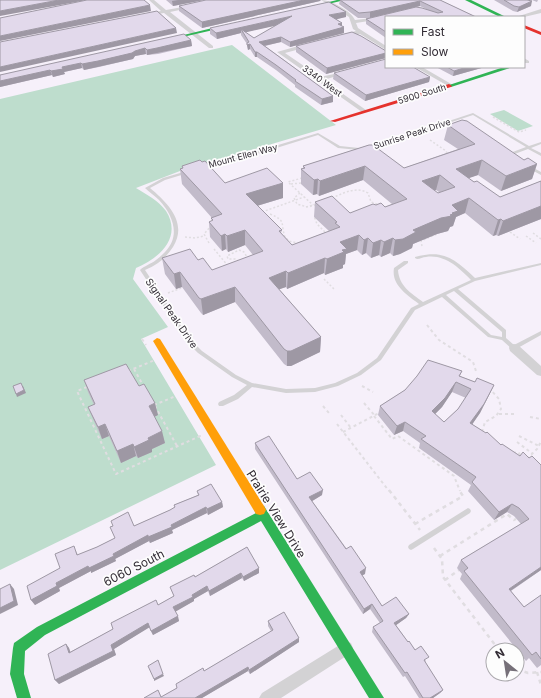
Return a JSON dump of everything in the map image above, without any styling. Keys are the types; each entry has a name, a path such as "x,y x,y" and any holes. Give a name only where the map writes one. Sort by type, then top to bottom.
{"street":[{"path":"151,0 211,48"},
{"path":"300,10 326,2 343,0"},
{"path":"467,0 502,16"},
{"path":"326,2 351,16 356,29 385,47"},
{"path":"144,16 196,5"},
{"path":"522,16 540,11"},
{"path":"354,22 384,17"},
{"path":"156,42 238,23"},
{"path":"525,26 541,34"},
{"path":"332,39 360,32"},
{"name":"3340 West","path":"317,43 280,52 364,111"},
{"path":"420,68 450,85"},
{"name":"5900 South","path":"333,121 507,68"},
{"path":"320,79 356,70"},
{"name":"Prairie View Drive","path":"157,342 376,698"},
{"path":"514,348 541,372"},
{"name":"6060 South","path":"24,698 17,674 20,648 41,631 262,514"},
{"path":"267,698 346,648"}],"lane":[{"path":"456,120 473,114 541,155"},
{"name":"Sunrise Peak Drive","path":"318,134 339,147 360,149 456,120 462,123"},
{"name":"Mount Ellen Way","path":"196,169 318,134"},
{"path":"511,154 541,143"},
{"path":"505,150 516,158"},
{"path":"523,164 541,174"},
{"name":"Signal Peak Drive","path":"189,171 169,177 147,188 168,206 175,219 176,230 174,243 166,254 158,261 142,270 196,348 234,376 251,384 286,391 305,391 326,388 346,381 367,369 379,359 413,309 422,304"},
{"path":"417,258 429,255 447,257 465,270 474,280"},
{"path":"406,262 396,269 396,277 404,288 422,304 444,296 474,280 541,264"},
{"path":"456,290 504,331 504,339"},
{"path":"444,296 490,336 504,339 514,348 541,333"},
{"path":"221,404 236,397 251,384"},
{"path":"411,547 468,511"}],"path":[{"path":"493,117 519,132 526,129 530,132"},
{"path":"430,140 446,151 448,155 447,158"},
{"path":"294,200 298,205 306,207 314,206 288,182 303,177"},
{"path":"291,184 301,183"},
{"path":"326,200 356,190 361,190 368,193 371,202 382,207"},
{"path":"294,200 295,196 300,193"},
{"path":"264,215 261,212 304,197"},
{"path":"270,209 272,210 269,214 282,220 284,224 283,233 286,238 292,242 300,244"},
{"path":"317,214 313,219 329,236"},
{"path":"204,236 206,230 214,226"},
{"path":"320,234 323,230"},
{"path":"510,232 520,239"},
{"path":"533,233 541,239"},
{"path":"422,246 421,241 437,234"},
{"path":"185,237 197,238 204,236"},
{"path":"204,236 209,243"},
{"path":"526,236 536,243"},
{"path":"214,249 231,270"},
{"path":"241,264 236,259 228,259 227,256 238,250 242,250 246,253 251,262"},
{"path":"324,279 335,290"},
{"path":"168,293 187,286"},
{"path":"427,325 440,342 471,360 476,366 476,371"},
{"path":"142,339 148,349"},
{"path":"151,355 158,366"},
{"path":"127,371 155,360"},
{"path":"134,369 147,392"},
{"path":"133,382 140,379"},
{"path":"92,386 77,391 116,474 200,436 196,429"},
{"path":"362,386 373,392"},
{"path":"485,386 499,398 501,406 498,414"},
{"path":"172,390 180,402"},
{"path":"154,405 176,396"},
{"path":"151,398 177,446"},
{"path":"364,404 392,439 398,436 454,476 463,496 415,524"},
{"path":"323,406 329,413"},
{"path":"343,432 381,412"},
{"path":"483,436 482,429 485,422 498,414 514,414"},
{"path":"341,415 351,428"},
{"path":"530,417 541,419"},
{"path":"338,424 420,530"},
{"path":"163,429 167,427"},
{"path":"519,436 539,446"},
{"path":"526,460 539,446 541,441"},
{"path":"517,442 532,454"},
{"path":"510,453 518,452 531,465"},
{"path":"440,556 507,514 514,520 516,518"},
{"path":"434,548 443,563 442,575 445,580 493,642"},
{"path":"445,580 459,570"},
{"path":"525,672 541,672"},
{"path":"537,672 541,685"}],"green space":[{"path":"232,45 336,125 180,171 136,188 163,207 170,221 172,230 170,239 160,253 136,268 133,279 168,327 141,339 216,465 0,570 0,99"},
{"path":"504,110 533,126 518,131 490,114"}],"building":[{"path":"0,0 59,0 0,11"},
{"path":"87,0 144,0 150,5 0,36 0,18"},
{"path":"206,0 304,0 202,22 179,6"},
{"path":"340,0 440,0 474,16 385,16 385,31 366,19 416,7 438,13 443,12 420,1 359,13"},
{"path":"504,0 532,1 519,7 514,6"},
{"path":"329,2 346,12 329,15 342,23 338,24 344,27 290,42 281,37 259,42 333,96 322,99 295,81 296,80 276,65 255,52 250,44 247,45 249,42 241,29 254,38 292,16 216,33 210,28"},
{"path":"157,11 176,28 0,67 0,42"},
{"path":"352,32 385,50 385,53 327,68 296,46"},
{"path":"184,34 191,40 147,50 145,48 132,53 98,61 62,67 63,69 50,70 0,81 0,75"},
{"path":"385,59 385,68 415,68 430,77 366,95 334,73"},
{"path":"449,68 464,68 454,71"},
{"path":"462,120 467,121 524,160 528,158 537,164 506,176 482,160 456,169 474,182 477,181 500,197 541,181 541,206 503,221 501,219 498,220 469,198 452,205 458,211 452,213 453,214 450,215 452,216 441,218 413,230 416,232 403,239 395,240 393,238 384,242 381,240 373,243 368,238 364,240 359,235 340,242 347,249 342,250 344,252 288,273 286,271 269,278 321,337 291,351 284,349 235,287 201,299 180,272 174,274 162,258 190,249 198,260 203,258 212,270 263,251 245,230 227,236 225,234 221,236 209,222 213,220 211,218 222,214 180,169 183,168 182,166 200,160 202,162 205,161 225,183 267,168 283,183 246,194 282,230 279,231 292,245 340,227 335,223 337,222 315,202 332,196 350,213 373,204 376,205 381,203 385,207 407,199 365,166 320,181 318,179 314,180 301,169 305,168 303,166 373,145 404,168 475,144 448,125","holes":["440,175 455,187 438,193 422,181"]},
{"path":"428,360 462,371 459,376 475,382 477,378 494,385 484,404 470,423 486,433 487,432 501,445 502,444 520,456 523,452 529,458 532,456 541,465 541,567 509,589 524,607 541,595 541,659 536,652 532,655 525,646 525,642 521,642 464,571 468,568 461,560 529,519 519,508 512,504 499,512 472,482 476,477 421,439 426,436 405,422 397,426 380,406 405,390","holes":["456,382 471,389 458,409 444,422 432,411 445,398"]},
{"path":"126,364 139,386 144,384 155,403 149,406 162,431 148,438 149,440 134,447 133,444 117,451 105,424 98,427 88,407 95,404 84,380"},
{"path":"21,383 24,390 16,394 13,386"},
{"path":"269,436 297,479 310,472 323,490 309,497 346,549 351,546 366,568 360,572 382,606 396,597 409,614 394,623 415,650 421,646 429,657 424,660 443,690 430,698 423,698 407,672 405,673 373,627 383,621 372,604 364,609 255,443"},
{"path":"211,484 222,502 207,509 206,507 171,525 172,527 148,537 148,535 113,554 114,556 89,568 88,566 56,583 57,586 31,600 27,586 60,568 55,554 74,546 77,555 97,547 115,538 110,527 113,526 111,521 128,512 134,526 170,510 175,507 174,505 199,495 197,491"},
{"path":"247,547 259,568 243,577 241,573 209,591 207,586 192,595 193,597 173,607 178,616 151,631 148,623 111,645 113,651 55,680 48,654 66,644 69,653 113,629 111,623 156,600 158,605 174,596 170,587 194,575 195,577"},
{"path":"10,584 14,601 0,608 0,589"},
{"path":"284,612 299,638 249,670 248,667 195,698 144,698 158,690 161,697 177,688 176,684 203,668 204,671 273,630 268,621"},
{"path":"158,660 163,674 154,679 148,666"}],"traffic: fast":[{"path":"311,7 343,0"},
{"path":"467,0 502,16"},
{"path":"165,40 229,25"},
{"path":"449,86 507,68"},
{"path":"260,510 377,698"},
{"path":"24,698 17,674 19,648 41,631 262,515"}],"traffic: slow":[{"path":"157,341 260,510"}],"traffic: jam":[{"path":"525,26 541,34"},
{"path":"333,121 449,86"}]}
